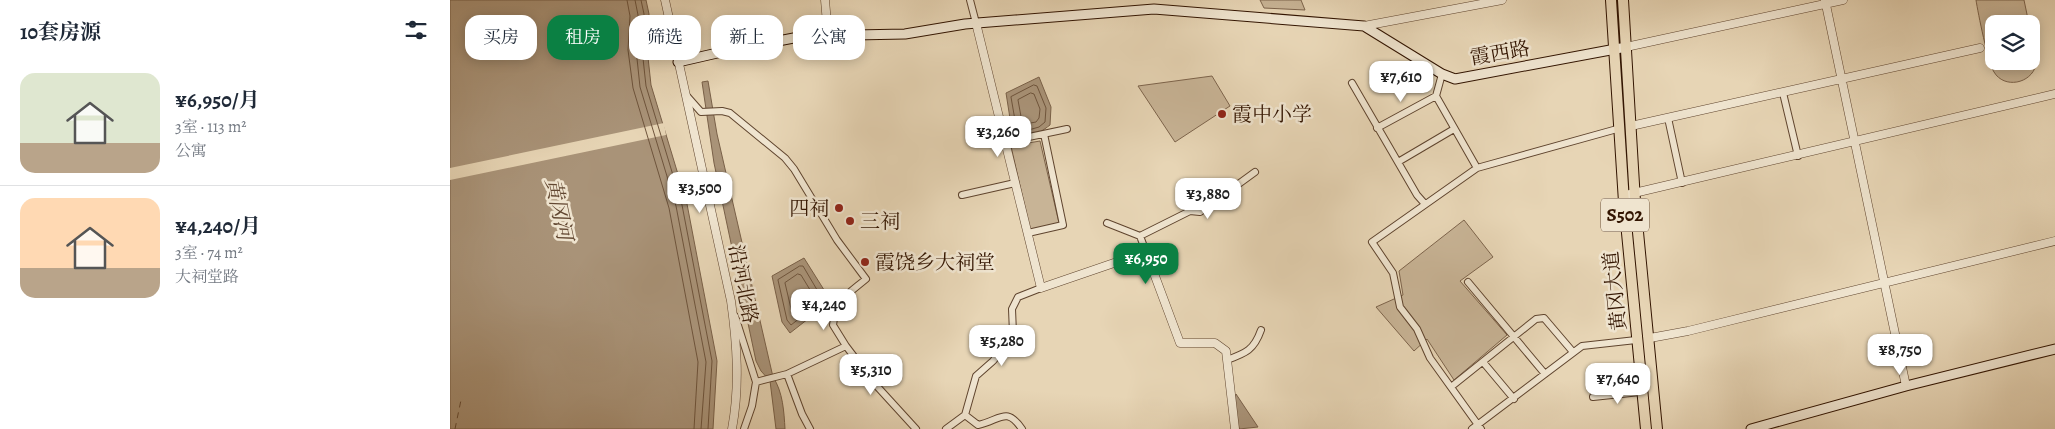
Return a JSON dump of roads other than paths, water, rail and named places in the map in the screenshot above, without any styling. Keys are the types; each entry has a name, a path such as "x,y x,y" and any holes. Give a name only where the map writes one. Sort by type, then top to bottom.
{"main road":[{"name":"黄冈大道","path":"1611,0 1624,202 1646,429"},
{"name":"黄冈大道","path":"1622,0 1635,201 1657,429"},
{"name":"霞西路","path":"865,35 905,34 976,24 1154,9 1364,26 1442,74 1455,79 1626,48"},
{"name":"霞西路","path":"678,62 726,50 793,38"},
{"path":"1755,428 1906,386 2055,349"}],"street":[{"name":"沿河北路","path":"664,0 731,301 738,374 736,408 732,429"},
{"path":"825,0 826,15"},
{"path":"970,0 1041,288"},
{"path":"1364,26 1502,0"},
{"path":"1626,48 1825,2 1844,0"},
{"path":"1825,2 1906,386"},
{"path":"1631,126 1980,48"},
{"path":"1442,74 1436,96 1477,168"},
{"path":"1352,83 1377,128 1425,204"},
{"path":"1784,93 1798,156"},
{"path":"1623,195 1798,156 2055,94"},
{"path":"686,95 701,112 730,113 785,158 794,169 837,240 866,279 838,302 834,312 833,325 846,346 874,383 916,429"},
{"path":"1377,128 1436,96"},
{"path":"1668,118 1682,182"},
{"path":"1005,142 1067,129"},
{"path":"1398,162 1454,129"},
{"path":"1617,129 1477,168 1372,242 1393,273 1400,307 1417,329 1430,358 1477,428 1582,346 1636,340"},
{"path":"1028,233 1063,225 1044,134"},
{"path":"1106,223 1140,236 1190,211 1200,212 1255,172"},
{"path":"962,195 1015,183"},
{"path":"1190,188 1182,195 1190,211"},
{"path":"1140,236 1180,343 1215,343 1226,351 1235,429"},
{"path":"1650,338 1688,331 2055,241"},
{"path":"946,429 964,415 976,376 993,361 1008,343 1013,333 1012,309 1018,297 1146,252"},
{"path":"1468,282 1546,374"},
{"path":"731,301 756,382 752,406 744,429"},
{"path":"1451,387 1536,319 1544,318 1573,352"},
{"path":"1227,360 1247,352 1257,343 1261,330"},
{"path":"756,382 787,374 846,346"},
{"path":"1484,362 1514,399"},
{"path":"787,374 802,414 810,429"},
{"path":"1593,397 1640,392"},
{"path":"964,415 978,425 1007,415 1014,417 1022,429"}],"water":[{"name":"黄冈河","path":"450,0 646,0 649,15 629,15 629,60 648,60 651,85 687,204 717,361 713,429 450,429"},
{"path":"1039,77 1051,107 1050,125 1032,135 1023,135 1012,131 1006,93"},
{"path":"708,81 717,134 773,377 781,396 785,429 776,429 770,381 761,371 756,361 714,163 702,82"},
{"path":"804,258 831,301 790,333 782,322 772,276"},
{"path":"1236,394 1258,427 1239,429 1234,402"}],"place":[{"name":"霞中小学","path":"1222,114"},
{"name":"四祠","path":"839,208"},
{"name":"三祠","path":"850,221"},
{"name":"霞饶乡大祠堂","path":"865,262"}]}
